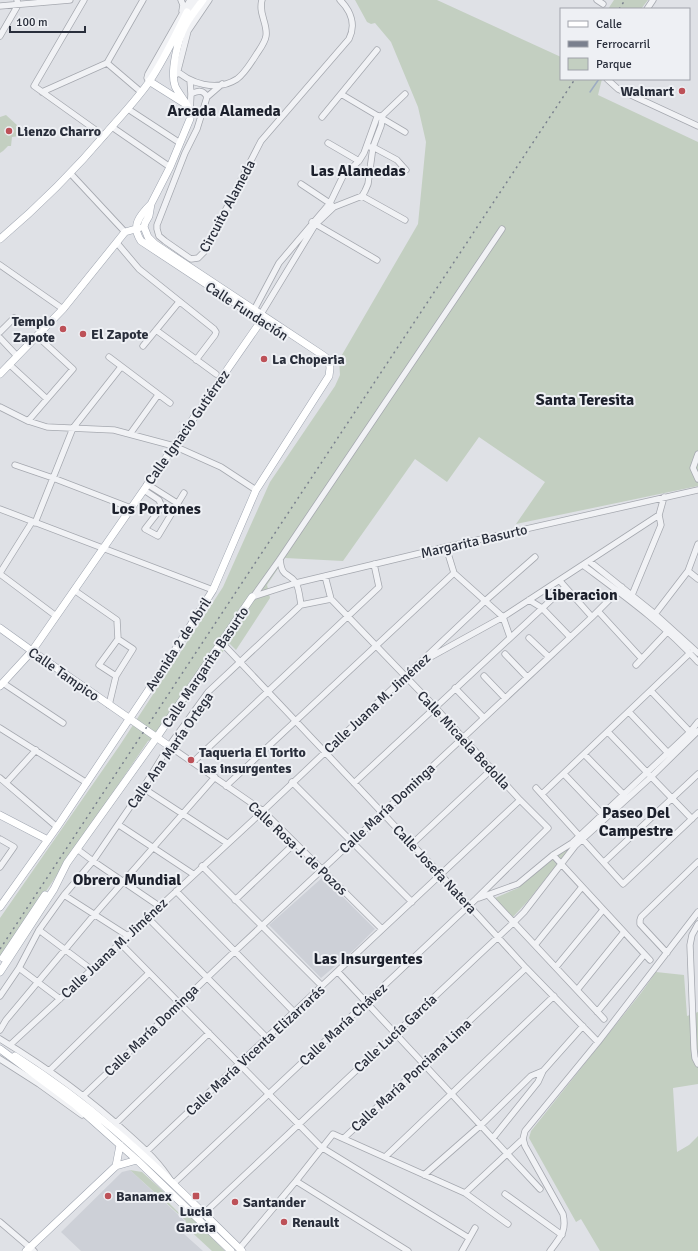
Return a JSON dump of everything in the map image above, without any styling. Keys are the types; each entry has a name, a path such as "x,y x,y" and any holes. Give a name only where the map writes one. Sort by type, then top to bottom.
{"main road":[{"path":"0,239 37,208 71,174 128,109 149,81 172,43 187,14 203,0"},
{"path":"0,374 62,309 125,232 144,227 149,216 151,204 170,166 190,119 190,111 175,84 180,36 185,25 187,14"},
{"path":"149,81 186,104"},
{"path":"136,229 143,212 151,204"},
{"name":"Calle Fundación","path":"144,227 148,237 155,244 258,315 324,362 330,368"},
{"name":"Calle Fundación","path":"136,229 137,235 141,241 225,298 286,331 324,356 328,360 330,368"},
{"name":"Calle Ignacio Gutiérrez","path":"1,685 32,652 174,446 258,315"},
{"name":"Avenida 2 de Abril","path":"0,907 87,783 172,655 213,590 256,490 320,391 329,376 330,368"},
{"name":"Calle Margarita Basurto","path":"67,863 157,738 252,597"},
{"name":"Calle Tampico","path":"0,628 129,719"},
{"name":"Calle Rosa J. de Pozos","path":"129,719 169,746"},
{"path":"0,815 48,840"},
{"path":"0,963 67,863"},
{"path":"0,972 54,889 67,863"},
{"path":"0,1049 20,1066 74,1104 240,1250"},
{"path":"13,1055 46,1076 111,1127 173,1184 231,1251"},
{"path":"116,1166 120,1145"},
{"path":"30,1250 116,1166 137,1160"}],"street":[{"path":"0,6 17,2 70,0"},
{"path":"84,0 34,86 104,136"},
{"path":"42,92 107,63 143,0"},
{"path":"181,0 187,14"},
{"path":"187,14 190,0"},
{"path":"187,14 196,0"},
{"path":"209,0 188,31 176,70 190,80 204,84 230,83 240,77 255,57 265,40 266,29 261,11 262,0"},
{"name":"Circuito Alameda","path":"207,97 196,129 158,221 157,229 159,236 165,241 188,257 194,259 198,258 204,252 261,141 349,39 353,22 349,12 340,0"},
{"path":"597,0 603,4"},
{"path":"0,36 17,2"},
{"path":"322,117 378,50"},
{"path":"107,63 141,92"},
{"path":"190,80 190,111"},
{"path":"608,80 618,89 698,126"},
{"path":"164,91 170,90 175,84"},
{"path":"191,94 197,91 202,91 207,97 222,84"},
{"path":"341,94 405,132"},
{"path":"362,196 368,184 370,147 381,117 405,94"},
{"path":"128,109 180,143"},
{"path":"112,127 170,166"},
{"path":"328,142 359,161"},
{"path":"258,315 279,263 332,205 343,176 359,161 370,147"},
{"path":"370,147 398,160 406,170"},
{"path":"71,174 125,232"},
{"path":"301,184 332,205"},
{"path":"332,205 362,196 405,220"},
{"path":"314,223 377,260"},
{"path":"258,315 314,223"},
{"path":"252,597 280,559 502,229"},
{"path":"117,243 138,269 214,329 216,332 215,335 196,360"},
{"path":"0,265 62,309"},
{"path":"143,346 179,302"},
{"path":"0,332 14,318"},
{"path":"156,330 216,374"},
{"path":"28,421 73,368 37,336"},
{"path":"0,338 17,356"},
{"path":"109,357 170,403"},
{"path":"9,364 47,399"},
{"path":"56,616 0,574 34,523 73,428 121,367"},
{"path":"130,434 158,395"},
{"path":"0,407 28,421 47,427 114,430 174,446 221,467 256,490"},
{"path":"698,454 693,468 698,479"},
{"path":"15,465 131,508"},
{"path":"145,487 177,503"},
{"path":"145,487 159,500 162,507 145,529 158,536 184,493"},
{"name":"Margarita Basurto","path":"252,597 296,583 374,564 698,490"},
{"path":"632,596 661,525 659,515 664,497"},
{"path":"0,509 213,590"},
{"path":"419,663 503,617 659,515"},
{"path":"655,614 688,571 698,544"},
{"path":"446,547 454,573 503,617 510,637"},
{"name":"Calle Juana M. Jiménez","path":"10,1045 193,874 263,811 485,601 535,557"},
{"path":"280,559 281,568 284,574 296,583 301,605 331,599 325,576"},
{"path":"589,561 669,630 698,652"},
{"path":"193,762 379,587 374,564"},
{"path":"583,565 632,596 655,614 698,662"},
{"path":"688,571 698,579"},
{"path":"226,786 454,573"},
{"path":"560,581 592,617"},
{"path":"354,783 565,587"},
{"name":"Calle María Dominga","path":"83,1096 207,977 592,617 620,589"},
{"path":"74,590 117,620 118,639 99,665 116,676"},
{"name":"Calle Micaela Bedolla","path":"331,599 435,707 520,800 548,828 476,899"},
{"path":"529,600 542,608 570,637"},
{"name":"Calle Ana María Ortega","path":"0,996 19,968 40,930 64,895 93,861 119,825 169,746 208,692 301,605"},
{"path":"598,611 642,659"},
{"path":"636,665 669,630"},
{"path":"529,638 549,657"},
{"path":"109,705 116,676 133,649 118,639"},
{"name":"Calle Josefa Natera","path":"222,643 269,691 526,968 598,1042"},
{"path":"542,794 690,653"},
{"path":"505,654 527,678"},
{"path":"484,676 505,698"},
{"path":"1,685 63,723"},
{"path":"455,688 484,718"},
{"path":"651,691 692,734"},
{"path":"629,712 668,753"},
{"path":"582,838 692,734 698,722"},
{"path":"0,728 87,783"},
{"path":"582,838 624,795 649,775 668,753 698,730"},
{"path":"608,732 692,819"},
{"name":"Calle Rosa J. de Pozos","path":"169,746 263,811 382,929"},
{"path":"6,783 36,750"},
{"path":"584,754 624,795"},
{"path":"412,844 492,769"},
{"path":"564,774 603,815"},
{"path":"604,862 698,774"},
{"path":"0,1030 6,1020 94,915 215,777"},
{"path":"0,778 57,827"},
{"path":"292,782 412,902"},
{"path":"143,788 227,843"},
{"path":"536,788 623,884 698,813"},
{"name":"Calle María Vicenta Elizarrarás","path":"147,1151 520,800"},
{"path":"119,825 193,874"},
{"name":"Calle María Chávez","path":"173,1184 476,899 518,884 553,855 582,838"},
{"name":"Calle Lucía García","path":"201,1216 514,922 524,912 582,838"},
{"path":"0,839 14,847 0,867"},
{"path":"235,900 295,843"},
{"path":"77,848 93,861 159,906"},
{"path":"553,855 650,960"},
{"path":"667,953 640,924 641,916 698,862"},
{"path":"202,866 322,986"},
{"path":"535,945 582,887"},
{"path":"176,891 294,1012"},
{"path":"64,895 128,936"},
{"path":"488,895 604,1019"},
{"path":"556,967 603,910"},
{"path":"465,1193 522,1138 525,1131 598,1042 698,912"},
{"path":"147,917 266,1038"},
{"path":"698,924 692,935 690,945 694,1050 695,1058 698,1064"},
{"path":"40,930 92,970"},
{"path":"577,990 624,932"},
{"path":"120,943 322,1147 469,1238"},
{"path":"598,1012 644,955"},
{"path":"19,968 60,999"},
{"name":"Calle María Ponciana Lima","path":"240,1250 333,1134 344,1138 526,968"},
{"path":"338,972 540,1189"},
{"path":"50,1070 149,973"},
{"path":"385,1157 554,996"},
{"path":"493,1138 538,1082 543,1071 583,1026"},
{"path":"116,1123 209,1033"},
{"path":"0,1039 50,1070 116,1123 164,1168 173,1184"},
{"path":"0,1059 39,1084 102,1129"},
{"path":"424,1175 481,1125 531,1076 543,1071"},
{"path":"344,1138 465,1193 508,1224"},
{"path":"522,1138 563,1214 565,1224 562,1234 550,1251"},
{"path":"296,1181 408,1251"},
{"path":"505,1194 562,1234"},
{"path":"0,1222 30,1250"},
{"path":"462,1251 475,1228"}],"shaded area":[{"path":"323,877 375,929 355,949 321,978 269,925"},
{"path":"130,1170 186,1222 184,1234 203,1251 81,1251 61,1232 122,1172"}],"green space":[{"path":"355,0 437,0 560,57 560,80 602,80 598,95 698,142 698,486 516,524 545,482 479,437 447,482 415,459 343,561 285,558 267,585 270,598 236,650 229,643 163,735 148,741 0,959 0,918 120,745 223,587 270,482 335,386 340,375 339,360 418,224 426,142 418,107 391,42 375,23 371,24 367,22"},
{"path":"614,0 648,0 642,8 609,8"},
{"name":"Lienzo Charro","path":"6,115 18,126 20,136 12,137 11,146 8,146 0,153 0,117"},
{"path":"571,847 527,902 512,918 495,898 518,888 549,860"},
{"path":"656,972 684,975 687,1016 698,1012 698,1084 673,1088 677,1152 689,1145 698,1136 698,1251 600,1251 581,1219 576,1222 529,1138 531,1131"},
{"path":"130,1170 142,1172 164,1192 165,1199 180,1214 190,1216 225,1251 212,1251 185,1226 186,1221"}],"waterway":[{"path":"590,92 598,80"}],"railway":[{"path":"620,8 625,0"},
{"path":"0,949 574,80"}],"place":[{"name":"Walmart","path":"682,91"},
{"name":"Lienzo Charro","path":"9,131"},
{"name":"Templo Zapote","path":"63,329"},
{"name":"El Zapote","path":"83,334"},
{"name":"La Choperia","path":"264,359"},
{"name":"Taqueria El Torito las insurgentes","path":"191,760"},
{"name":"Banamex","path":"108,1196"},
{"name":"Lucia Garcia","path":"196,1196"},
{"name":"Santander","path":"235,1202"},
{"name":"Renault","path":"284,1222"}],"district":[{"name":"Arcada Alameda","path":"224,110"},
{"name":"Las Alamedas","path":"358,170"},
{"name":"Santa Teresita","path":"585,399"},
{"name":"Los Portones","path":"156,508"},
{"name":"Liberacion","path":"581,594"},
{"name":"Paseo Del Campestre","path":"636,821"},
{"name":"Obrero Mundial","path":"127,879"},
{"name":"Las Insurgentes","path":"368,958"}]}
